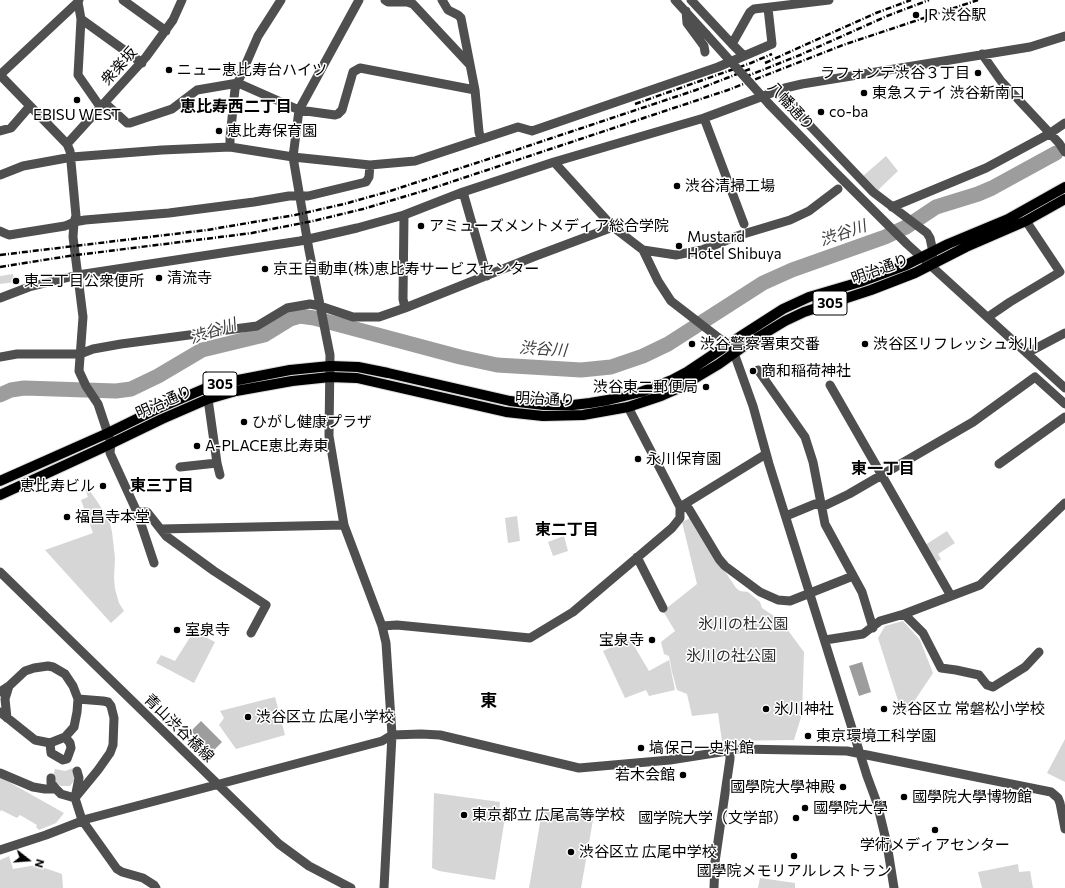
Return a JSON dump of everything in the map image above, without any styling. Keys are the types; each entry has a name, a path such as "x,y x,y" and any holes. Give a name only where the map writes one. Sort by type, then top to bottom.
{"main road":[{"name":"明治通り","path":"0,495 167,416 208,399 264,385 292,381 343,377 372,381 506,412 531,416 555,417 582,415 628,407 677,389 719,364 731,349 777,313 796,303 809,297 860,282 906,265 1008,219 1065,187"},
{"name":"明治通り","path":"0,481 206,388 290,370 343,366 374,370 516,402 544,405 573,405 608,400 641,392 687,372 804,312 894,282 932,265 966,247 1026,221 1065,199"}],"street":[{"path":"123,0 166,31"},
{"name":"衆楽坂","path":"68,144 142,63 177,14 182,0"},
{"path":"230,147 235,89 258,36 281,0"},
{"path":"359,0 299,110 293,157 299,196 330,355 329,436 344,525 382,626 386,643 392,735 384,888"},
{"path":"385,0 388,2 407,2 413,4 470,65"},
{"path":"442,0 448,10 458,14 460,18 475,90 481,140"},
{"name":"八幡通り","path":"675,0 770,104 891,228 922,257"},
{"path":"691,0 744,56"},
{"path":"732,44 750,12 762,5 829,0"},
{"path":"78,1 81,19 78,75 103,105 126,123 172,109 197,90 238,83 299,110 335,115 342,110 353,72 360,68 475,90"},
{"path":"0,89 2,77 78,1"},
{"path":"0,175 23,166 72,158 162,150 230,147 293,157 370,165 415,161 518,127 532,132 718,68 772,44 762,5"},
{"path":"686,11 687,23 704,46 705,52"},
{"path":"81,19 142,63"},
{"path":"0,298 28,287 78,275 308,240 357,228 404,215 463,192 554,162 704,118 785,88 1030,47 1065,36"},
{"path":"982,54 1001,81 1058,142 1065,152"},
{"path":"2,77 68,144 72,158 76,216 73,237 83,317 79,371 86,386 98,404 111,443 110,453 137,512 154,563"},
{"path":"777,91 873,192 923,230 930,238 932,265"},
{"path":"0,132 11,128 30,106"},
{"path":"704,118 744,224"},
{"path":"892,207 986,168 1049,134 1065,123"},
{"path":"554,162 613,227 643,250 668,298 731,349 753,406 766,454 882,822 894,888"},
{"path":"0,231 9,235 65,226 74,222 169,213 289,196 308,196 366,182 369,177 370,165"},
{"path":"643,250 676,255 702,250 790,220 809,211 838,189"},
{"path":"463,192 487,276"},
{"path":"404,215 403,299 405,308"},
{"path":"988,317 1060,272 1026,221"},
{"path":"1,355 80,354 93,349 121,344 257,326 287,308 310,304 353,317 379,316 405,308 613,227"},
{"path":"922,257 1065,388"},
{"path":"1026,353 1065,333"},
{"path":"758,370 805,437 813,462 825,524 862,592 873,628"},
{"path":"786,516 815,504 824,506 836,500 973,422 1035,377 1065,404"},
{"path":"830,385 951,596"},
{"path":"208,399 220,475"},
{"path":"628,407 682,506 688,509 719,559 725,566 760,592 787,602 853,576"},
{"path":"999,464 1065,417"},
{"path":"382,626 397,625 530,638 572,612 672,528 680,518 682,506 766,454"},
{"path":"180,467 217,463"},
{"path":"825,640 863,634 873,628 880,621 904,614 980,585 1065,502"},
{"path":"137,512 147,512 166,536 266,605 251,632"},
{"path":"161,529 344,525"},
{"path":"637,557 663,608"},
{"name":"青山渋谷橋線","path":"0,572 279,844 293,856 314,870 351,888"},
{"path":"904,614 923,633 941,668 978,675 988,685 993,687 1025,667 1039,652"},
{"path":"0,692 25,671 38,667 53,667 65,674 77,693 77,712 74,727 65,738 50,743 35,740 3,715 5,699 9,686"},
{"path":"75,798 98,770 110,752 114,718 111,706 108,702 103,700 78,699"},
{"path":"0,850 46,835 82,820 382,741 392,735 421,734 440,735 579,768 670,760 740,749 840,751 860,753 1048,791 1055,794 1062,802 1065,829"},
{"path":"50,743 51,753 62,762 67,758 71,748 70,743 65,738"},
{"path":"714,888 715,862 730,750"},
{"path":"77,771 79,778 75,798 82,820 117,869 143,878 156,888"},
{"path":"0,773 33,787 56,789"},
{"path":"51,778 51,783 61,794 75,798"}],"green space":[{"path":"886,156 898,171 877,191 863,176"},
{"path":"13,274 15,282 0,284 0,276"},
{"path":"88,488 109,519 112,532 115,558 115,589 119,603 124,611 111,623 45,550 93,533 81,500 88,497 85,489"},
{"path":"517,516 520,541 508,543 505,518"},
{"name":"氷川の社公園","path":"690,518 736,588 740,591 748,592 760,602 762,608 781,621 804,652 802,714 794,740 722,741 718,713 692,716 687,694 677,690 669,656 664,654 661,642 675,631 663,611 697,584 682,522"},
{"path":"947,531 955,543 938,554 941,559 936,563 925,545"},
{"path":"564,536 568,551 553,556 548,542"},
{"path":"903,621 920,640 933,673 907,712 902,713 878,638 885,626"},
{"path":"194,631 215,642 194,683 156,663 161,655 175,661"},
{"path":"630,639 649,671 669,660 675,690 649,696 646,690 625,698 603,651"},
{"path":"275,697 285,735 236,749 219,725 224,718 220,711"},
{"path":"1065,739 1065,782 1047,773"},
{"path":"73,768 76,778 70,786 61,786 54,781 53,776 55,769 65,771"},
{"path":"0,777 64,813 56,823 39,830 36,827 37,825 20,815 17,818 1,810 0,812"},
{"path":"434,793 500,802 499,810 506,811 495,880 439,871 432,868"},
{"path":"542,811 593,820 581,888 529,888"},
{"path":"9,856 13,869 36,865 62,874 63,888 0,888 0,860"},
{"path":"1018,864 1019,872 1030,871 1033,888 982,888 978,872"},
{"path":"760,878 795,883 795,888 758,888"}],"shaded area":[{"path":"862,662 871,692 859,696 849,666"},
{"path":"201,721 222,742 212,752 191,731"}],"waterway":[{"name":"渋谷川","path":"0,395 11,390 24,388 116,391 131,389 158,376 202,350 264,335 290,319 300,316 314,318 460,357 497,365 581,370 611,367 643,356 668,344 763,283 792,270 885,237 906,227 936,207 992,188 1056,153"}],"railway":[{"path":"765,63 876,13 911,0"},
{"path":"745,77 800,55 887,16 929,0"},
{"path":"0,267 69,256 252,233 363,209 433,188 728,90 843,45 978,0"},
{"path":"635,104 751,63 772,54"},
{"path":"0,255 207,230 295,215 344,204 387,192 510,152 696,90 750,69"}],"place":[{"name":"JR 渋谷駅","path":"916,15"},
{"name":"ニュー恵比寿台ハイツ","path":"169,70"},
{"name":"ラフォンテ渋谷３丁目","path":"978,73"},
{"name":"東急ステイ 渋谷新南口","path":"864,93"},
{"name":"EBISU WEST","path":"77,100"},
{"name":"co-ba","path":"821,112"},
{"name":"恵比寿保育園","path":"219,131"},
{"name":"渋谷清掃工場","path":"677,186"},
{"name":"アミューズメントメディア総合学院","path":"421,226"},
{"name":"Mustard Hotel Shibuya","path":"679,246"},
{"name":"京王自動車(株)恵比寿サービスセンター","path":"265,269"},
{"name":"清流寺","path":"159,278"},
{"name":"東三丁目公衆便所","path":"16,281"},
{"name":"渋谷警察署東交番","path":"692,344"},
{"name":"渋谷区リフレッシュ氷川","path":"865,344"},
{"name":"商和稲荷神社","path":"753,371"},
{"name":"渋谷東二郵便局","path":"706,387"},
{"name":"ひがし健康プラザ","path":"244,422"},
{"name":"A-PLACE恵比寿東","path":"197,446"},
{"name":"永川保育園","path":"638,459"},
{"name":"恵比寿ビル","path":"103,486"},
{"name":"福昌寺本堂","path":"67,517"},
{"name":"室泉寺","path":"177,630"},
{"name":"宝泉寺","path":"652,640"},
{"name":"氷川神社","path":"766,709"},
{"name":"渋谷区立 常磐松小学校","path":"884,709"},
{"name":"渋谷区立 広尾小学校","path":"248,717"},
{"name":"東京環境工科学園","path":"808,736"},
{"name":"塙保己一史料館","path":"641,748"},
{"name":"若木会館","path":"683,775"},
{"name":"國學院大學神殿","path":"843,787"},
{"name":"國學院大學博物館","path":"904,797"},
{"name":"國學院大學","path":"805,808"},
{"name":"東京都立 広尾高等学校","path":"464,815"},
{"name":"國学院大学（文学部）","path":"796,818"},
{"name":"学術メディアセンター","path":"935,830"},
{"name":"渋谷区立 広尾中学校","path":"571,852"},
{"name":"國學院メモリアルレストラン","path":"794,856"}],"district":[{"name":"恵比寿西二丁目","path":"236,107"},
{"name":"東一丁目","path":"883,469"},
{"name":"東三丁目","path":"162,486"},
{"name":"東二丁目","path":"567,530"},
{"name":"東","path":"489,700"}],"park label":[{"name":"氷川の杜公園","path":"743,624"}]}
